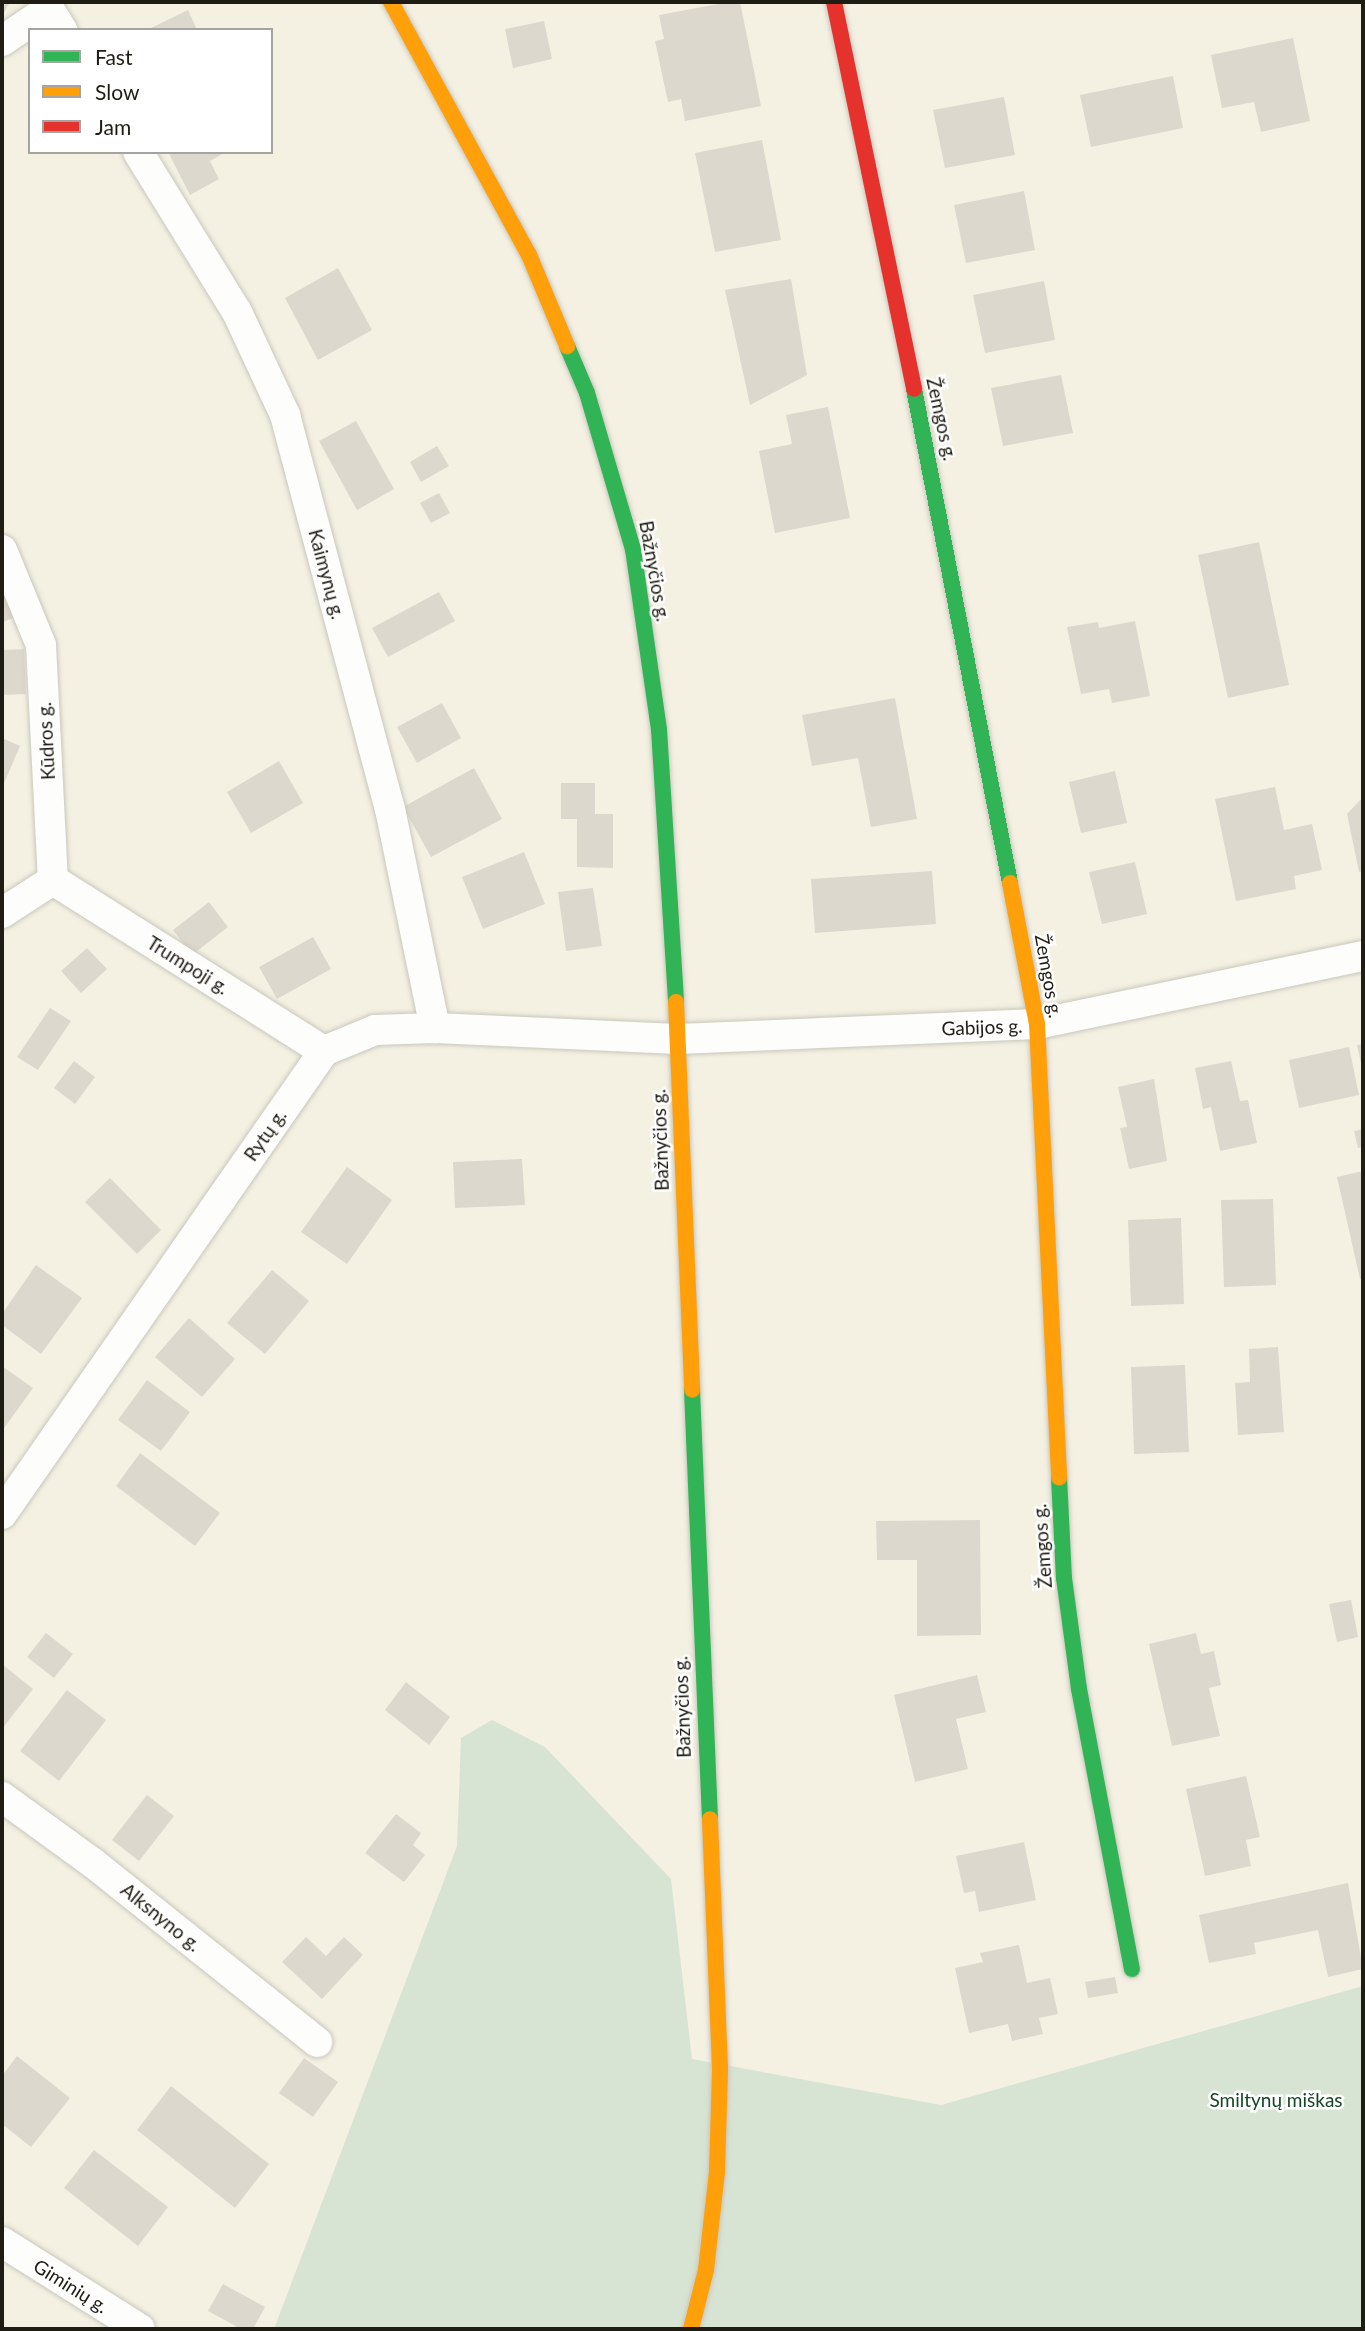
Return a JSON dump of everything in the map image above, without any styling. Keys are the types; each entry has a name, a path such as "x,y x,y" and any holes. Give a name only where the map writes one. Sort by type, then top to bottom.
{"main road":[{"name":"Bažnyčios g.","path":"391,2 529,255 587,393 633,549 659,730 678,1039 720,2069 714,2196 705,2270 691,2329"},
{"name":"Žemgos g.","path":"834,2 943,528 1037,1024 1064,1578 1079,1689 1132,1969"}],"street":[{"path":"2,41 50,9 61,28"},
{"name":"Kaimynų g.","path":"139,154 237,312 285,415 390,809 435,1028"},
{"name":"Kūdros g.","path":"2,550 41,645 52,880"},
{"path":"2,913 52,880"},
{"name":"Trumpoji g.","path":"52,880 324,1051"},
{"name":"Gabijos g.","path":"678,1039 1037,1024 1363,956"},
{"path":"324,1051 375,1030 435,1028 678,1039"},
{"name":"Rytų g.","path":"2,1514 324,1051"},
{"name":"Alksnyno g.","path":"2,1797 93,1863 317,2042"},
{"name":"Giminių g.","path":"2,2242 140,2329"}],"green space":[{"name":"Smiltynų miškas","path":"492,1720 545,1747 671,1879 692,2059 941,2105 1363,1986 1363,2329 274,2329 457,1846 461,1738"}],"building":[{"path":"2,2 10,2 4,13 2,12"},
{"path":"740,2 761,106 685,121 681,99 668,102 655,41 664,39 659,15"},
{"path":"188,10 196,28 151,28"},
{"path":"544,21 552,59 513,68 505,29"},
{"path":"1293,38 1310,121 1261,132 1254,102 1222,108 1211,55"},
{"path":"1173,76 1183,128 1091,147 1080,95"},
{"path":"1004,97 1015,155 945,168 933,110"},
{"path":"762,140 781,240 715,252 695,153"},
{"path":"169,154 222,154 210,161 219,179 190,195"},
{"path":"1024,191 1035,250 966,263 954,205"},
{"path":"338,268 372,330 318,360 285,298"},
{"path":"791,279 807,375 750,405 725,290"},
{"path":"1044,281 1055,340 985,353 973,295"},
{"path":"1061,375 1073,433 1003,446 991,388"},
{"path":"828,407 850,518 775,533 759,451 792,444 786,415"},
{"path":"356,421 394,489 357,510 319,441"},
{"path":"437,446 449,466 421,482 410,462"},
{"path":"439,493 450,513 431,523 420,503"},
{"path":"1259,542 1289,685 1228,698 1198,555"},
{"path":"2,586 14,618 2,622"},
{"path":"439,592 455,621 388,657 372,628"},
{"path":"1135,621 1150,696 1112,703 1109,689 1081,694 1067,627 1098,622 1099,628"},
{"path":"24,649 26,694 2,695 2,650"},
{"path":"895,698 917,819 871,827 858,758 812,766 802,715"},
{"path":"442,703 461,738 417,763 397,727"},
{"path":"2,738 20,746 2,788"},
{"path":"279,761 303,803 251,833 227,792"},
{"path":"474,768 502,819 431,857 403,807"},
{"path":"1115,771 1127,823 1081,833 1069,782"},
{"path":"561,783 595,783 595,814 613,814 613,868 577,867 577,819 561,819"},
{"path":"1275,787 1284,830 1312,824 1322,870 1294,876 1296,889 1236,901 1215,799"},
{"path":"1363,797 1363,871 1359,872 1347,814"},
{"path":"524,852 545,904 483,929 462,877"},
{"path":"1135,862 1147,914 1102,924 1089,872"},
{"path":"932,871 936,924 815,933 811,879"},
{"path":"593,888 602,946 566,951 558,892"},
{"path":"209,902 228,927 192,955 173,930"},
{"path":"313,937 331,969 277,999 259,967"},
{"path":"87,948 107,969 81,993 61,971"},
{"path":"50,1008 71,1021 38,1070 17,1057"},
{"path":"1363,1044 1363,1068 1362,1068 1357,1045"},
{"path":"1349,1047 1359,1095 1299,1108 1289,1060"},
{"path":"74,1061 95,1077 75,1104 54,1088"},
{"path":"1231,1061 1240,1101 1248,1100 1257,1143 1220,1151 1211,1107 1203,1109 1195,1068"},
{"path":"1154,1079 1167,1161 1129,1169 1120,1128 1127,1127 1118,1087"},
{"path":"1363,1129 1363,1147 1358,1148 1354,1131"},
{"path":"522,1159 525,1205 455,1208 453,1162"},
{"path":"347,1167 392,1200 347,1264 301,1232"},
{"path":"1363,1171 1363,1278 1360,1279 1337,1177"},
{"path":"110,1178 161,1230 137,1254 85,1202"},
{"path":"1273,1199 1276,1285 1224,1287 1221,1200"},
{"path":"1181,1218 1184,1304 1131,1306 1128,1220"},
{"path":"36,1265 82,1298 41,1354 2,1325 2,1314"},
{"path":"272,1270 309,1301 265,1354 227,1323"},
{"path":"189,1318 235,1359 202,1397 155,1357"},
{"path":"1278,1347 1284,1432 1238,1435 1235,1383 1250,1382 1249,1349"},
{"path":"1185,1365 1189,1452 1134,1454 1131,1367"},
{"path":"2,1366 33,1388 2,1431"},
{"path":"147,1380 190,1412 161,1451 118,1420"},
{"path":"140,1453 220,1513 195,1546 116,1486"},
{"path":"980,1520 981,1635 917,1636 917,1560 877,1560 876,1521"},
{"path":"1351,1600 1358,1637 1337,1642 1329,1604"},
{"path":"46,1633 73,1654 54,1678 27,1657"},
{"path":"1196,1633 1201,1654 1214,1651 1221,1685 1209,1688 1220,1736 1172,1746 1149,1644"},
{"path":"2,1664 33,1689 2,1729"},
{"path":"977,1675 986,1712 956,1719 968,1769 915,1782 894,1695"},
{"path":"406,1682 450,1717 429,1745 385,1710"},
{"path":"67,1690 106,1720 59,1781 20,1751"},
{"path":"1246,1776 1260,1837 1246,1840 1251,1866 1205,1876 1186,1789"},
{"path":"147,1795 174,1816 139,1861 112,1840"},
{"path":"396,1814 421,1833 413,1845 425,1855 404,1882 365,1853"},
{"path":"1024,1842 1036,1900 979,1912 975,1891 964,1893 956,1856"},
{"path":"1348,1883 1363,1969 1328,1977 1318,1930 1254,1943 1256,1954 1209,1963 1199,1915"},
{"path":"306,1937 326,1956 344,1937 363,1955 322,1999 282,1962"},
{"path":"1019,1945 1027,1983 1050,1978 1058,2014 1039,2018 1043,2034 1012,2041 1008,2024 969,2033 955,1968 983,1962 980,1953"},
{"path":"1115,1977 1118,1993 1088,1998 1085,1982"},
{"path":"17,2056 70,2098 31,2147 2,2124 2,2076"},
{"path":"304,2058 338,2082 313,2117 279,2093"},
{"path":"171,2086 269,2164 235,2208 137,2130"},
{"path":"94,2150 168,2207 138,2246 64,2188"},
{"path":"223,2284 265,2307 253,2329 241,2329 208,2311"}],"traffic: fast":[{"path":"567,346 587,393 633,549 659,730 676,1002"},
{"path":"914,389 1010,883"},
{"path":"692,1390 710,1819"},
{"path":"1059,1477 1064,1578 1079,1689 1132,1969"}],"traffic: slow":[{"path":"391,2 529,255 567,346"},
{"path":"1010,883 1037,1024 1059,1477"},
{"path":"676,1002 692,1390"},
{"path":"691,2329 706,2270 717,2172 720,2069 710,1819"}],"traffic: jam":[{"path":"834,2 914,389"}]}
